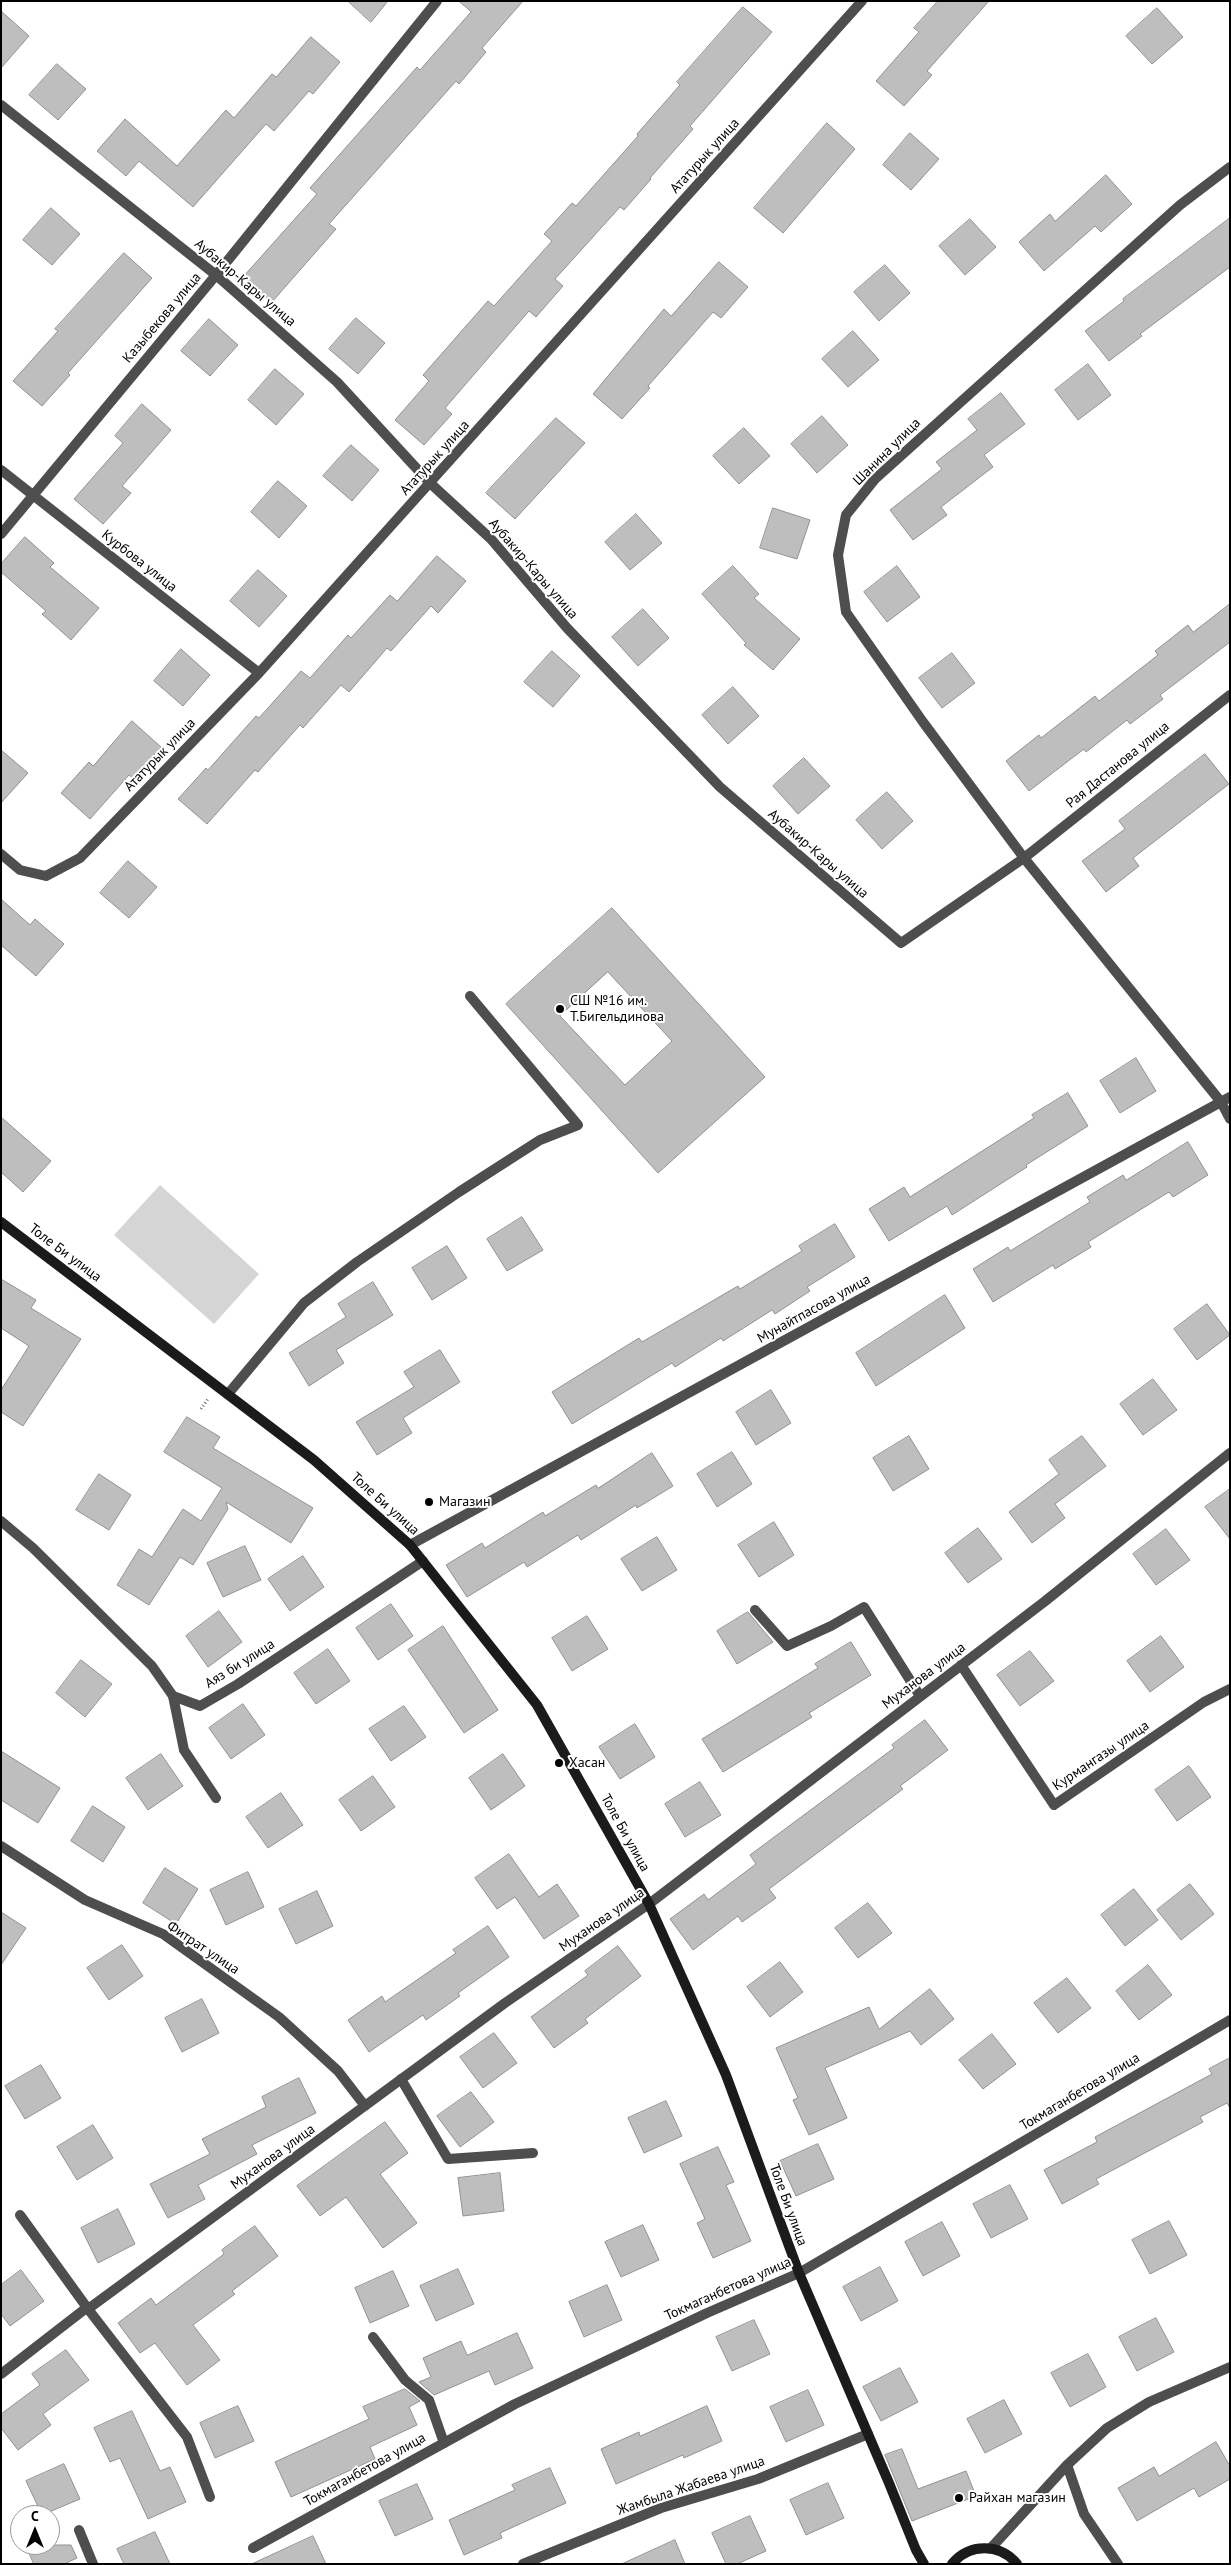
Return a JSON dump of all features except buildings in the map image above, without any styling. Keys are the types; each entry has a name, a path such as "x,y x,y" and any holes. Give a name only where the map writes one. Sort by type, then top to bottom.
{"street":[{"name":"Казыбекова улица","path":"1,534 32,494 216,275 437,1"},
{"name":"Ататурык улица","path":"1,854 20,870 46,876 80,858 259,673 862,1"},
{"name":"Аубакир-Кары улица","path":"1,105 216,275 337,382 430,483 491,539 567,628 720,787 901,943 1024,858"},
{"name":"Шанина улица","path":"1230,167 1180,205 875,479 846,516 838,555 846,612 923,722 1024,858 1225,1100 1230,1119"},
{"name":"Курбова улица","path":"1,470 259,673"},
{"name":"Рая Дастанова улица","path":"1024,858 1230,695"},
{"path":"228,1394 304,1303 357,1262 459,1192 540,1140 578,1124 470,996"},
{"name":"Мунайтпасова улица","path":"410,1545 1225,1100"},
{"name":"Толе Би улица","path":"1,1222 314,1460 410,1545 537,1705 649,1904 726,2075 799,2273 916,2550 924,2564"},
{"name":"Муханова улица","path":"1,2374 85,2310 88,2310 365,2106 649,1904 1044,1602 1230,1452"},
{"path":"1,1522 33,1548 145,1659 173,1696 184,1750 216,1798"},
{"name":"Аяз би улица","path":"173,1696 200,1706 238,1684 423,1561"},
{"path":"755,1610 787,1646 831,1626 864,1607 920,1696"},
{"name":"Курмангазы улица","path":"961,1665 1054,1805 1204,1702 1230,1689"},
{"name":"Фитрат улица","path":"1,1846 85,1900 163,1934 279,2017 338,2071 365,2106"},
{"name":"Токмаганбетова улица","path":"253,2548 524,2400 707,2313 799,2273 1230,2020"},
{"path":"401,2080 448,2159 533,2153"},
{"path":"20,2215 88,2310 187,2437 210,2497"},
{"path":"373,2337 405,2380 429,2400 444,2443"},
{"path":"990,2548 1066,2465 1107,2428 1149,2402 1230,2367"},
{"name":"Жамбыла Жабаева улица","path":"523,2564 661,2508 758,2478 868,2434"},
{"path":"1066,2465 1084,2514 1118,2564"},
{"path":"79,2530 93,2564"},
{"path":"952,2564 967,2552 990,2548 1002,2552 1017,2564"}],"shaded area":[{"path":"160,1185 259,1274 214,1324 114,1235"}],"place":[{"name":"СШ №16 им. Т.Бигельдинова","path":"560,1009"},
{"name":"Магазин","path":"429,1502"},
{"name":"Хасан","path":"559,1763"},
{"name":"Райхан магазин","path":"959,2498"}]}
